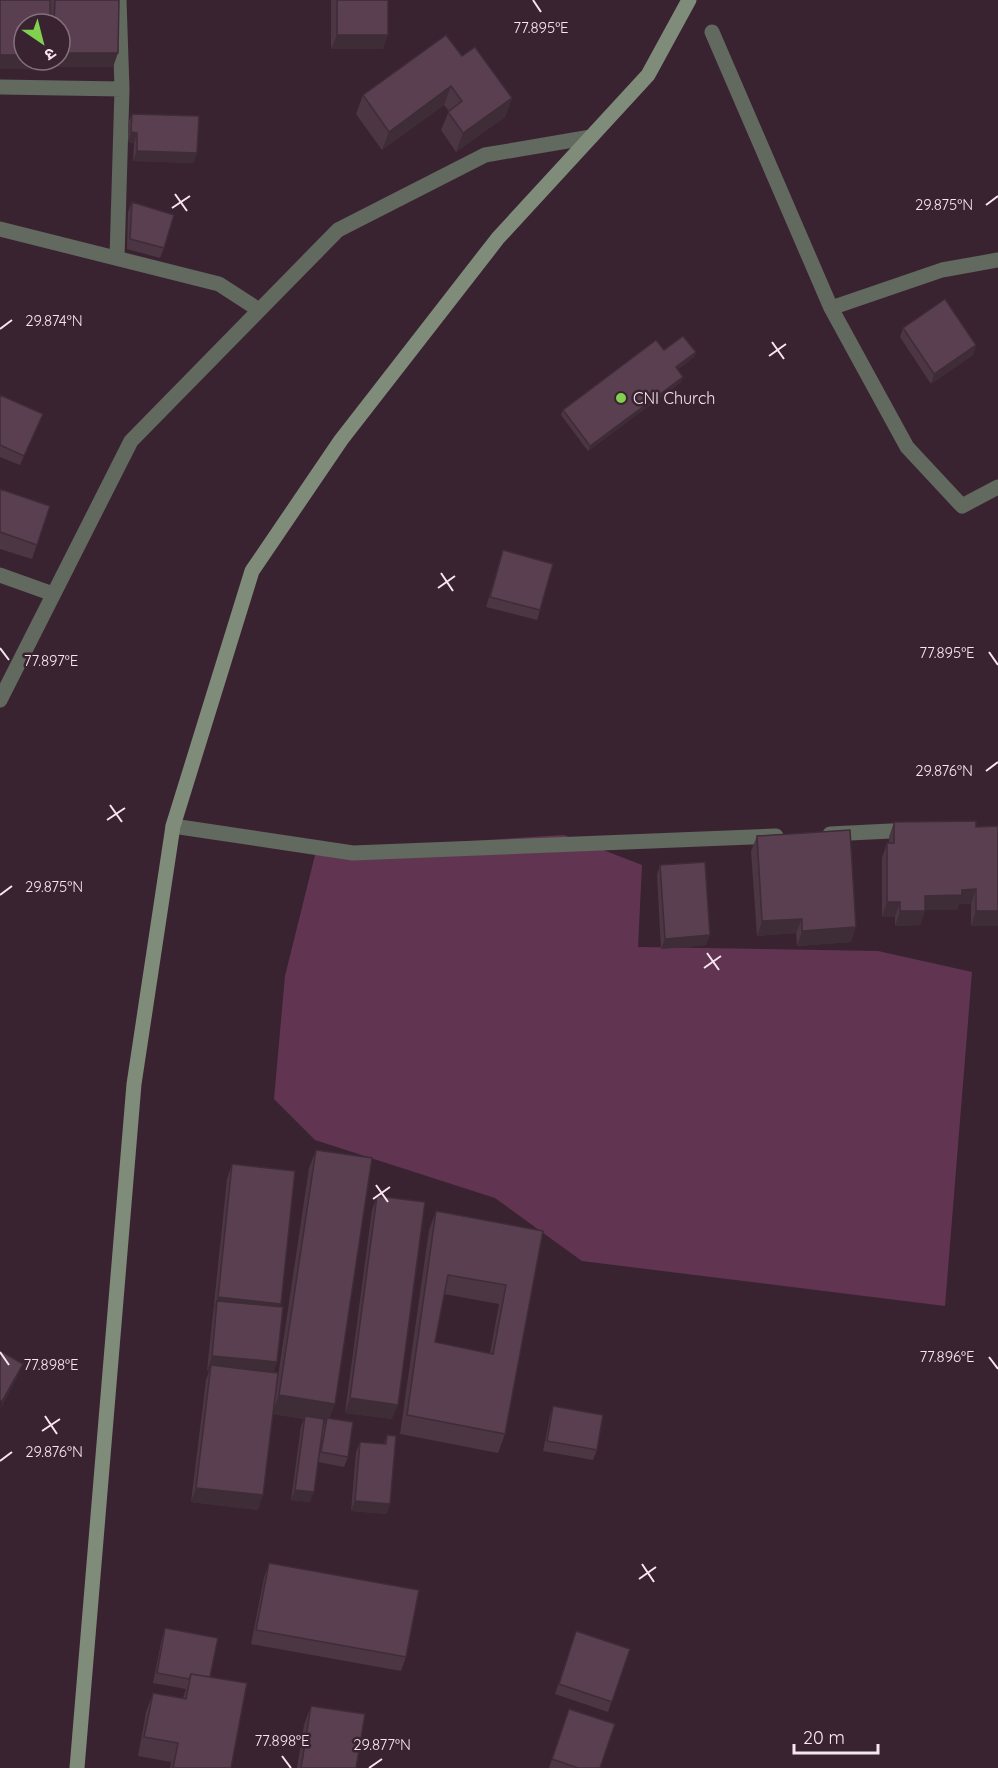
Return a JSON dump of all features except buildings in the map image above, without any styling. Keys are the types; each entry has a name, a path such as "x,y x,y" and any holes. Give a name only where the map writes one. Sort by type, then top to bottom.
{"main road":[{"path":"77,1768 134,1084 173,826 252,571 341,440 498,238 648,75 689,0"}],"street":[{"path":"117,258 122,88 119,0"},
{"path":"711,32 831,308 907,447 962,506 998,487"},
{"path":"0,87 122,88"},
{"path":"0,700 131,441 338,230 485,155 591,137"},
{"path":"0,229 219,284 259,310"},
{"path":"831,308 942,270 998,260"},
{"path":"0,575 53,594"},
{"path":"173,826 353,853 795,835"},
{"path":"819,834 926,830"}],"shaded area":[{"path":"564,835 642,865 638,947 878,951 972,972 945,1306 582,1261 495,1198 315,1140 274,1099 285,976 316,851"}],"place":[{"name":"CNI Church","path":"621,398"}]}
